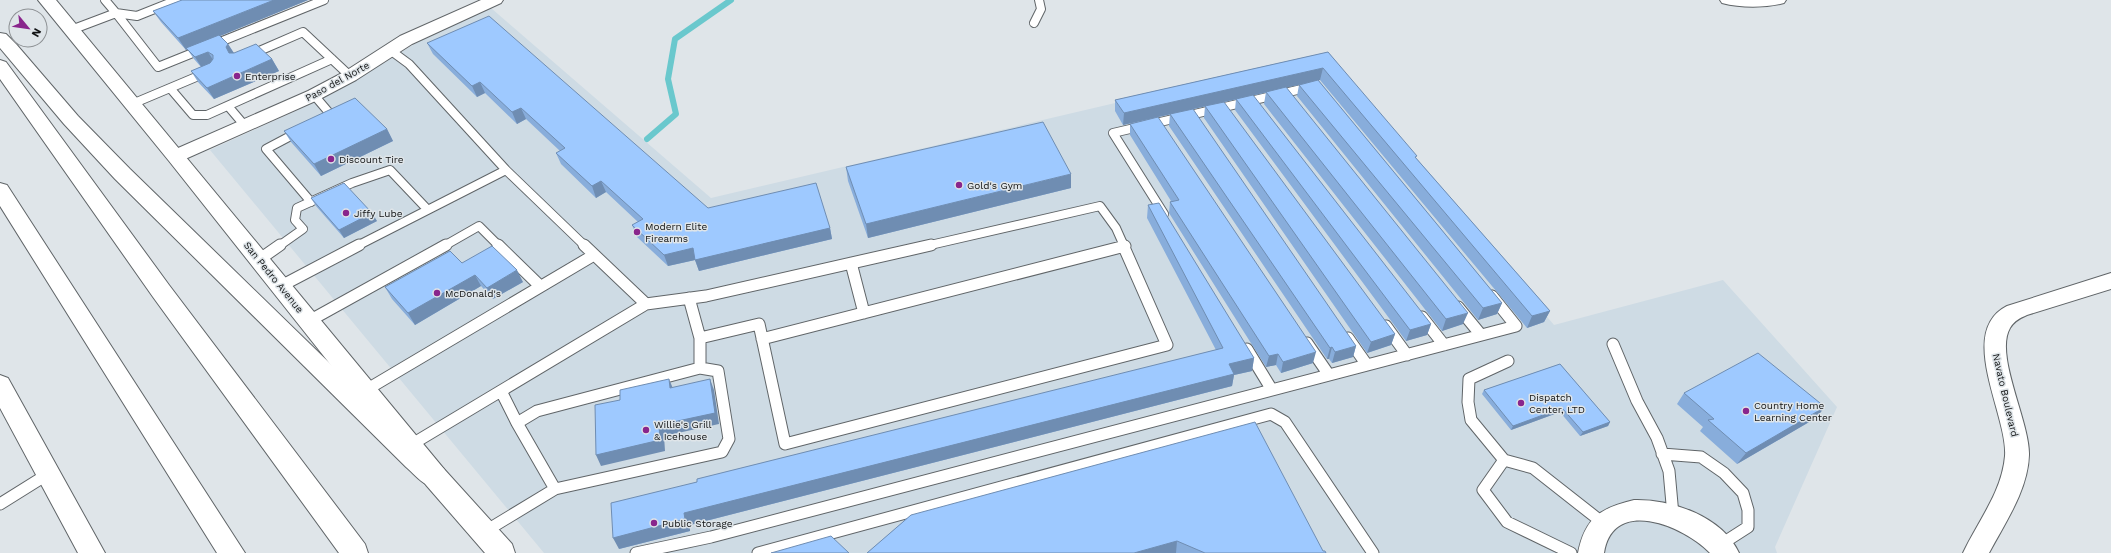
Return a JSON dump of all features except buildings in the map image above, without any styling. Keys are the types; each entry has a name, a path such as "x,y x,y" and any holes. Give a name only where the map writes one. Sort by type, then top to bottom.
{"main road":[{"name":"San Pedro Avenue","path":"47,0 366,390 405,447"},
{"path":"0,38 16,53 71,120 218,268 435,477 502,553"},
{"path":"0,66 161,290 355,553"},
{"path":"0,190 232,553"},
{"path":"4,400 48,474 92,553"}],"street":[{"name":"Paso del Norte","path":"176,156 314,95 350,76 390,50 428,29 495,0"},
{"path":"1728,0 1754,2 1778,0"},
{"name":"Navato Boulevard","path":"1976,553 2008,494 2017,466 2017,440 1995,352 1996,331 2007,316 2025,308 2111,281"},
{"path":"1591,553 1591,544 1598,528 1611,517 1629,511 1650,510 1673,515 1698,527 1723,549"}],"lane":[{"path":"105,0 158,67 324,0"},
{"path":"71,30 116,13 137,16 177,0"},
{"path":"1034,23 1041,10 1039,0"},
{"path":"239,59 303,32 350,76"},
{"path":"390,50 409,64 506,170 646,304"},
{"path":"170,88 193,115 207,115 332,59"},
{"path":"132,104 215,69"},
{"path":"1167,221 1113,133 1162,125 1289,96 1318,86"},
{"path":"311,202 266,149 331,115 314,95"},
{"path":"228,106 245,126"},
{"path":"260,259 303,229 295,220 297,208 352,184 390,170 427,209"},
{"path":"281,286 427,209 506,170"},
{"path":"405,447 646,304 689,298 851,263 1100,206 1116,228 1167,345 785,444 759,324 700,338"},
{"path":"309,320 479,226 540,286"},
{"path":"762,339 1124,246"},
{"path":"366,390 594,255"},
{"path":"851,263 864,313"},
{"path":"636,553 710,537 1516,326 1486,289"},
{"path":"689,298 700,338 700,368"},
{"path":"1451,298 1481,335"},
{"path":"1415,307 1444,345"},
{"path":"1379,316 1407,355"},
{"path":"1340,326 1367,365"},
{"path":"1303,336 1329,375"},
{"path":"1243,343 1272,390"},
{"path":"1613,344 1669,471 1673,515"},
{"path":"1508,361 1469,379 1468,402 1471,420 1504,460 1533,468 1603,523"},
{"path":"484,532 555,489 722,452 729,439 718,371 700,368 537,411 517,423"},
{"path":"501,391 517,423 555,489"},
{"path":"758,553 1271,414 1285,422 1373,553"},
{"path":"1662,454 1701,457 1724,473 1743,493 1748,510 1748,526 1723,549"},
{"path":"1504,460 1483,490 1506,522 1571,553"},
{"path":"0,504 48,474"}],"shaded area":[{"path":"491,8 711,198 1324,54 1554,325 1723,280 1837,407 1775,547 1777,553 544,553 210,150 345,87 421,40"}],"waterway":[{"path":"647,139 676,114 668,79 675,39 731,0"}],"place":[{"name":"Enterprise","path":"237,76"},
{"name":"Discount Tire","path":"331,159"},
{"name":"Gold's Gym","path":"959,185"},
{"name":"Jiffy Lube","path":"346,213"},
{"name":"Modern Elite Firearms","path":"637,232"},
{"name":"McDonald's","path":"437,293"},
{"name":"Dispatch Center, LTD","path":"1521,403"},
{"name":"Country Home Learning Center","path":"1746,411"},
{"name":"Willie's Grill & Icehouse","path":"646,430"},
{"name":"Public Storage","path":"654,523"}]}
